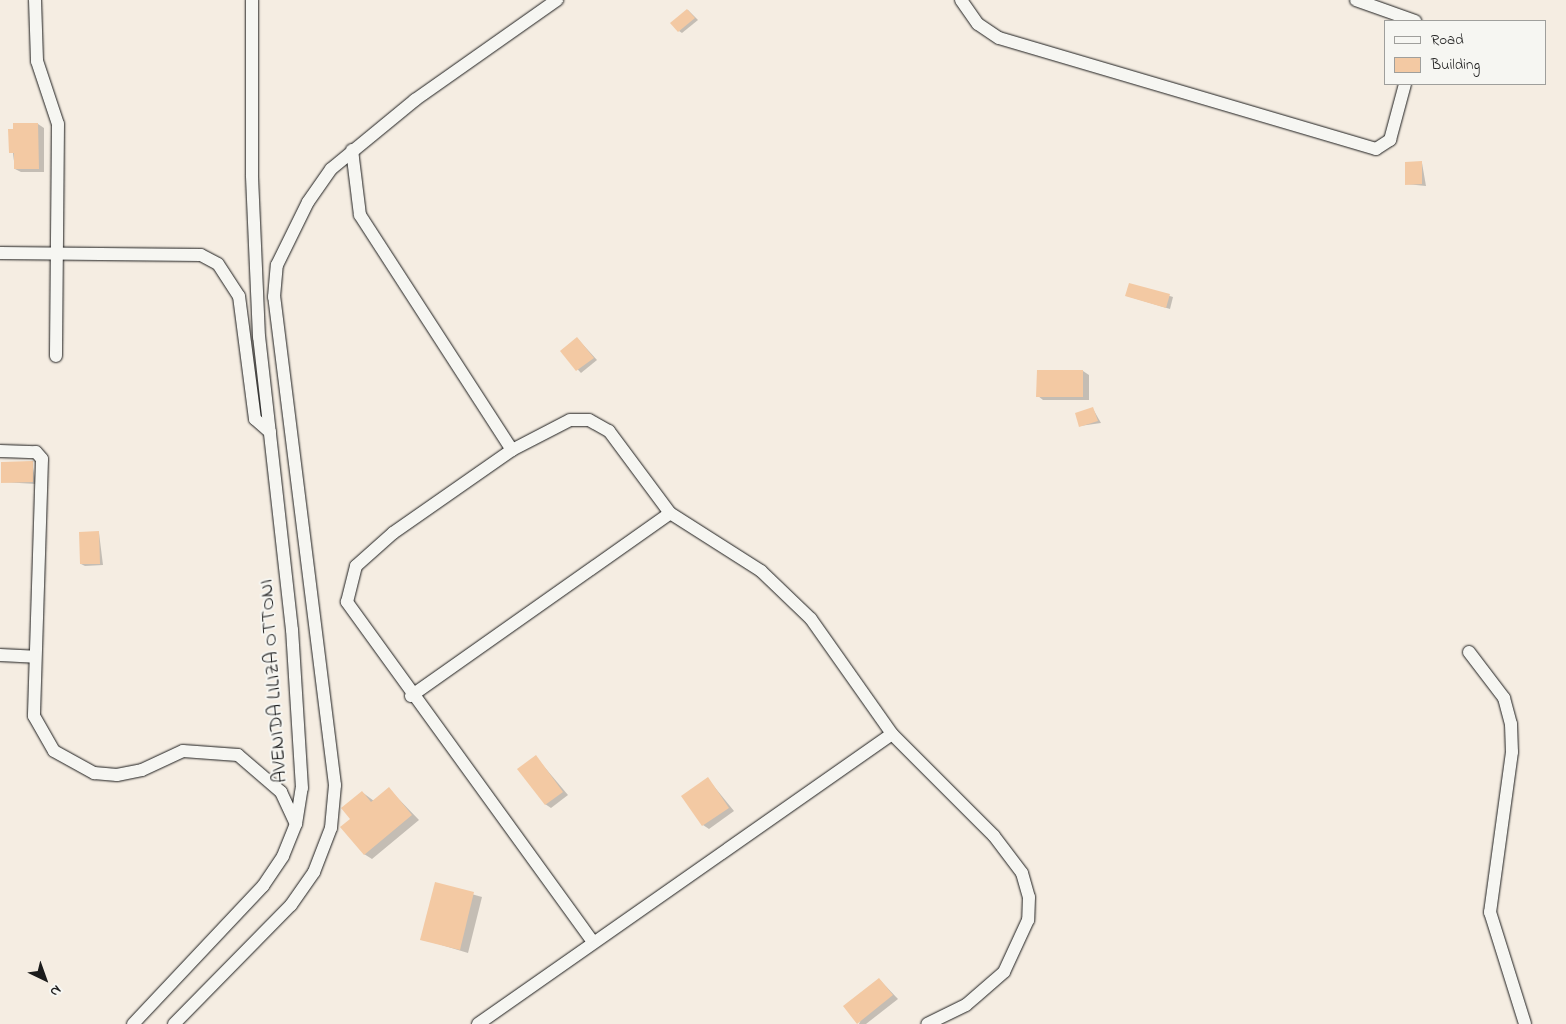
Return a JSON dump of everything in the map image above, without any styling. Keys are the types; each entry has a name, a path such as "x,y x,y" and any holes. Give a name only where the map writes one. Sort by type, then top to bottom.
{"street":[{"path":"35,0 37,61 58,124 56,356"},
{"name":"AVENIDA LILIZA OTTONI","path":"134,1024 263,886 283,856 296,824 302,788 292,630 259,337 252,175 252,0"},
{"path":"174,1024 291,905 314,872 331,828 335,785 274,297 277,265 300,217 331,169 352,150 557,0"},
{"path":"961,0 978,24 999,38 1376,149 1390,140 1405,85"},
{"path":"1356,0 1411,20"},
{"path":"352,150 360,215 512,450"},
{"path":"0,253 200,256 218,264 239,296 255,418 270,432"},
{"path":"593,942 411,696 347,602 356,566 393,533 512,450 570,420 590,420 609,430 627,450 670,513 761,571 811,619 892,734 994,836 1022,872 1029,897 1028,920 1004,972 966,1005 927,1024"},
{"path":"0,450 36,452 42,458 34,716 40,732 72,764 117,776 142,770 183,751 238,755 281,792 296,824"},
{"path":"411,696 670,513"},
{"path":"1469,652 1504,698 1511,724 1512,752 1490,912 1525,1024"},
{"path":"0,656 35,657"},
{"path":"478,1024 892,734"}],"building":[{"path":"687,9 695,18 678,32 670,23"},
{"path":"13,123 38,123 39,169 14,169 14,153 9,153 8,129 13,129"},
{"path":"1422,161 1422,184 1405,185 1405,162"},
{"path":"1129,283 1170,294 1166,308 1125,296"},
{"path":"577,337 594,358 576,371 560,351"},
{"path":"1037,370 1083,370 1083,397 1036,397"},
{"path":"1093,407 1098,421 1079,427 1075,413"},
{"path":"33,461 33,482 1,483 1,462"},
{"path":"99,531 100,564 80,564 79,532"},
{"path":"536,755 563,792 545,805 517,769"},
{"path":"708,777 729,808 702,826 681,796"},
{"path":"389,787 412,815 364,855 340,827 350,819 341,808 362,791 371,802"},
{"path":"435,882 474,892 460,950 420,940"},
{"path":"879,978 893,995 857,1024 843,1006"}]}
